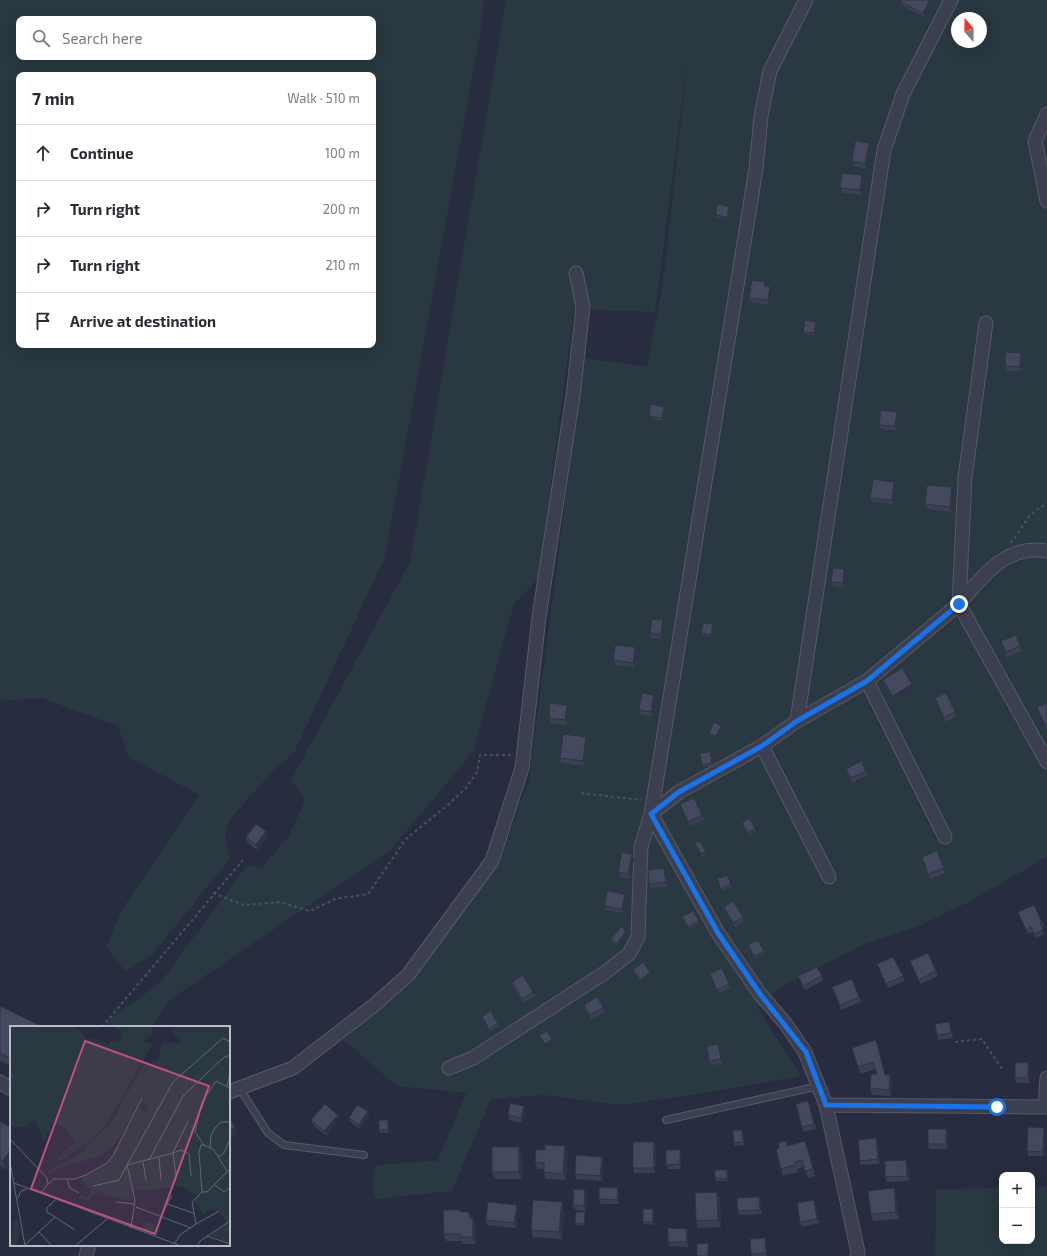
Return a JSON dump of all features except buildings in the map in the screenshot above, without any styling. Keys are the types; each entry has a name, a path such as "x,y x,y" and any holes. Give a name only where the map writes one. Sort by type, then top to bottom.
{"street":[{"path":"448,1068 473,1058 603,974 629,954 638,937 641,848 652,808 756,169 763,109 770,71 806,0"},
{"path":"797,721 884,150 903,94 951,0"},
{"path":"1047,114 1035,141 1047,201"},
{"path":"234,1091 293,1068 373,1006 408,976 492,861 522,768 524,755 538,617 574,389 583,307 576,273"},
{"path":"986,323 965,477 959,604 1047,762"},
{"path":"652,808 762,746 797,721 867,681 959,604 987,572 1010,554 1040,550 1047,551"},
{"path":"867,681 946,836"},
{"path":"762,746 829,877"},
{"path":"652,808 718,933 760,994 806,1052 826,1105 858,1252 857,1256"},
{"path":"826,1105 1046,1107 1047,1078"},
{"path":"0,1082 10,1088"},
{"path":"86,1256 89,1246"}],"lane":[{"path":"666,1120 818,1086"},
{"path":"234,1091 268,1133 284,1145 364,1155"}],"path":[{"path":"1008,547 1030,515 1047,503"},
{"path":"214,893 244,905 279,902 310,911 335,899 368,894 406,839 449,804 465,788 477,772 480,755 524,755"},
{"path":"581,793 652,808"},
{"path":"103,1026 243,860"},
{"path":"954,1042 982,1039 1002,1069"}],"shaded area":[{"path":"0,0 484,0 480,34 385,557 294,753 273,771 229,820 225,837 230,859 151,956 125,971 106,947 122,909 199,795 129,757 118,726 41,698 0,701"},
{"path":"506,0 1047,0 1047,857 969,902 916,927 863,945 784,985 758,1008 801,1076 686,1096 619,1105 545,1095 491,1099 452,1191 375,1199 373,1191 375,1165 437,1161 466,1093 397,1086 343,1040 403,987 499,864 529,778 584,358 647,367 663,283 689,49 655,312 574,309 539,578 514,604 473,752 389,852 172,998 152,1026 106,1026 111,1018 160,983 247,865 261,868 289,836 305,800 291,780 410,562"},
{"path":"1035,1187 1047,1187 1047,1256 935,1256 936,1189 999,1188 999,1244 1035,1244"}],"route":[{"path":"959,604 867,681 797,721 762,746 679,792 651,814 718,933 760,994 785,1023 806,1052 818,1086 823,1092 826,1105 997,1107"}]}
